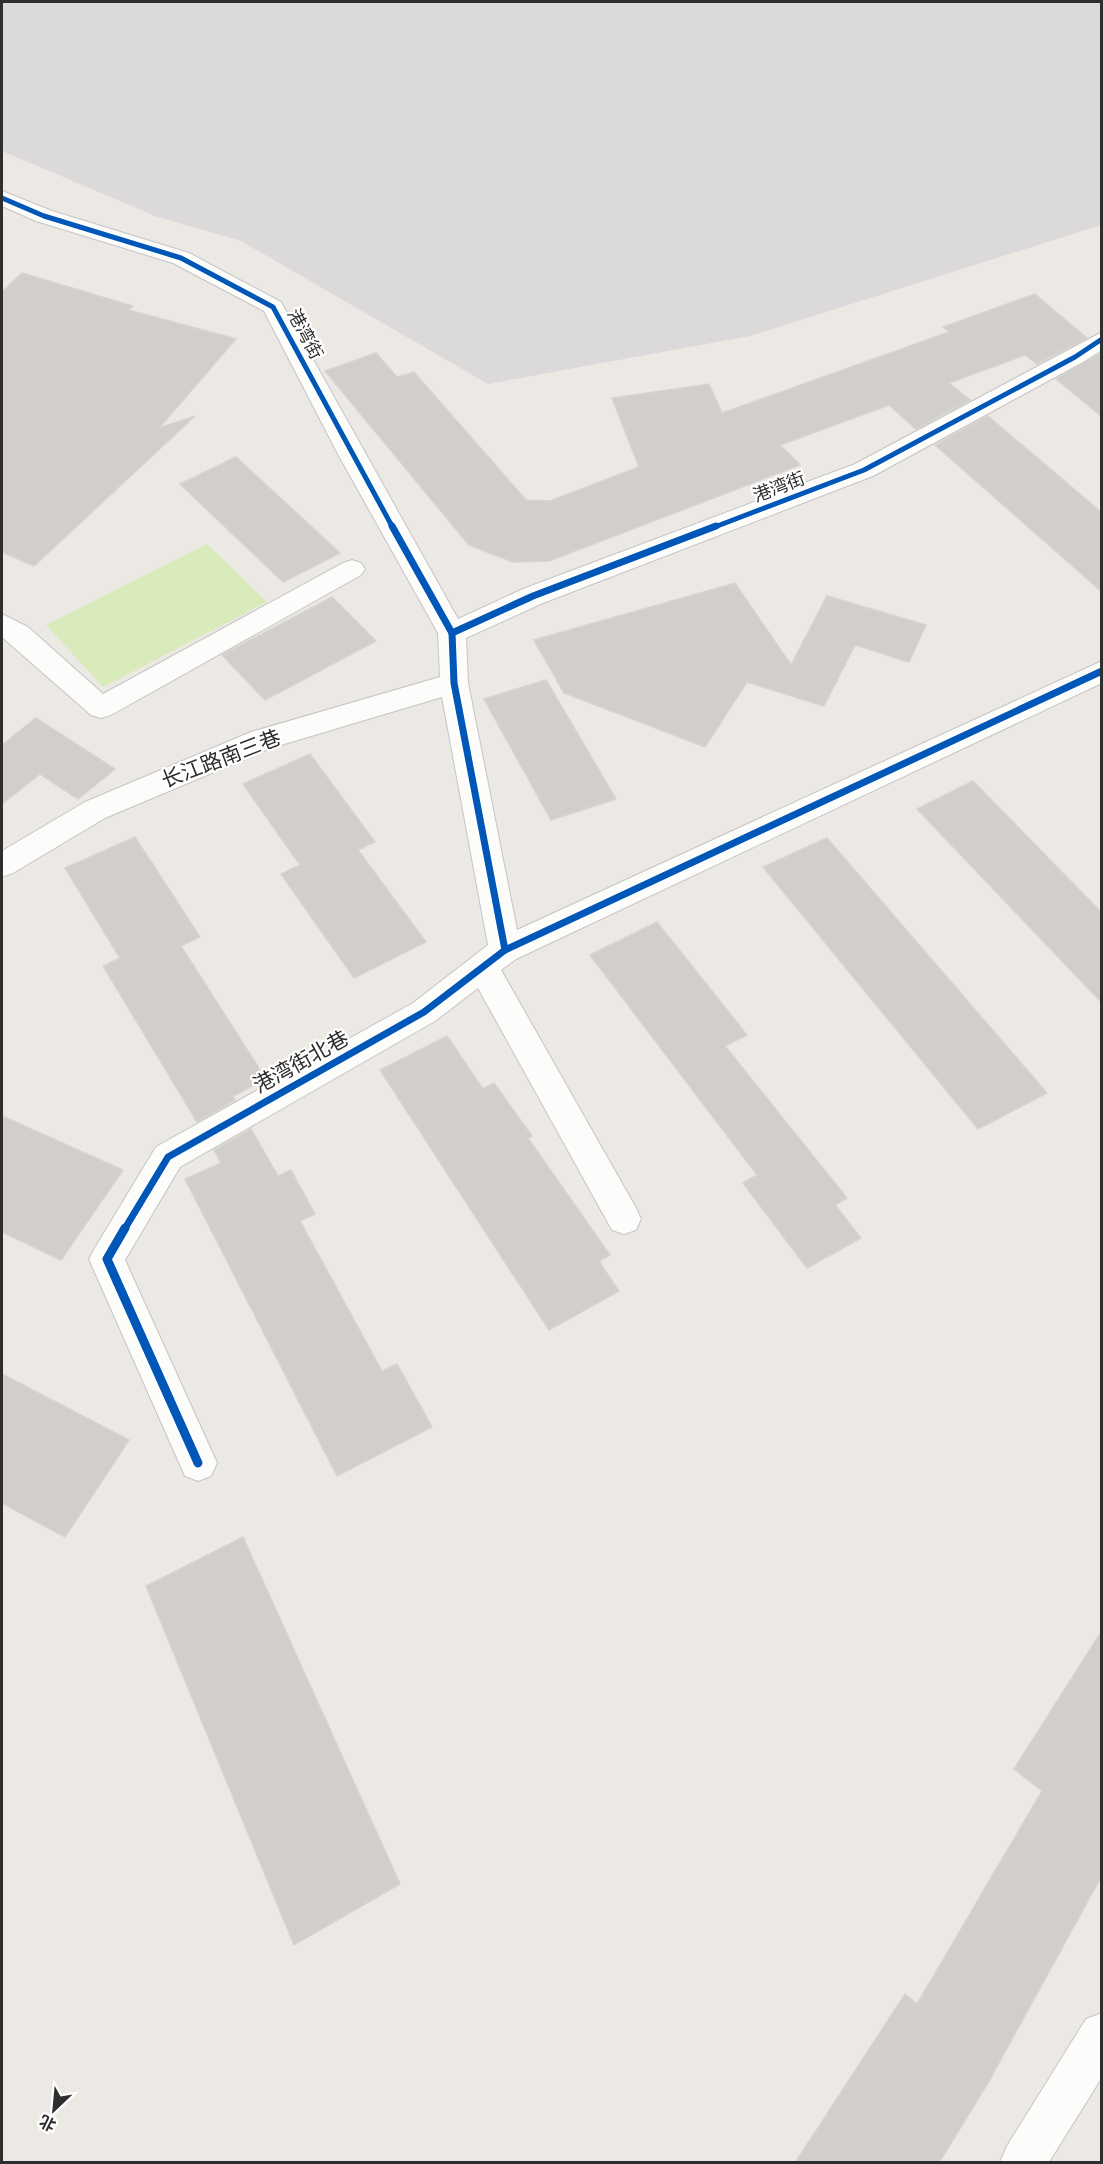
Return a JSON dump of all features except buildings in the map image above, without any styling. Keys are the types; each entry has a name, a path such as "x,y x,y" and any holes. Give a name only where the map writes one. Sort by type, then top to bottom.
{"street":[{"name":"港湾街","path":"2,198 44,216 181,258 273,307 352,456 452,633 454,683"},
{"name":"港湾街","path":"452,633 533,597 864,470 1075,357 1101,339"},
{"path":"2,624 18,634 100,708 352,569"},
{"path":"494,958 1101,671"},
{"path":"454,683 494,958 624,1219"},
{"name":"长江路南三巷","path":"2,865 95,810 261,740 454,683"},
{"name":"港湾街北巷","path":"198,1463 107,1259 168,1157 414,1017 494,958"},
{"path":"1023,2163 1101,2035"}],"shaded area":[{"path":"2,2 1101,2 1101,225 750,336 488,384 241,241 155,216 2,151"}],"green space":[{"path":"207,544 267,602 103,687 46,625"}],"cycle path":[{"path":"2,198 44,216 181,258 273,307 352,456 452,633"},
{"path":"198,1463 107,1259 168,1157 424,1012 505,950 454,683 452,633 533,596 864,470 1075,357 1102,339"},
{"path":"505,950 1102,671"}]}
